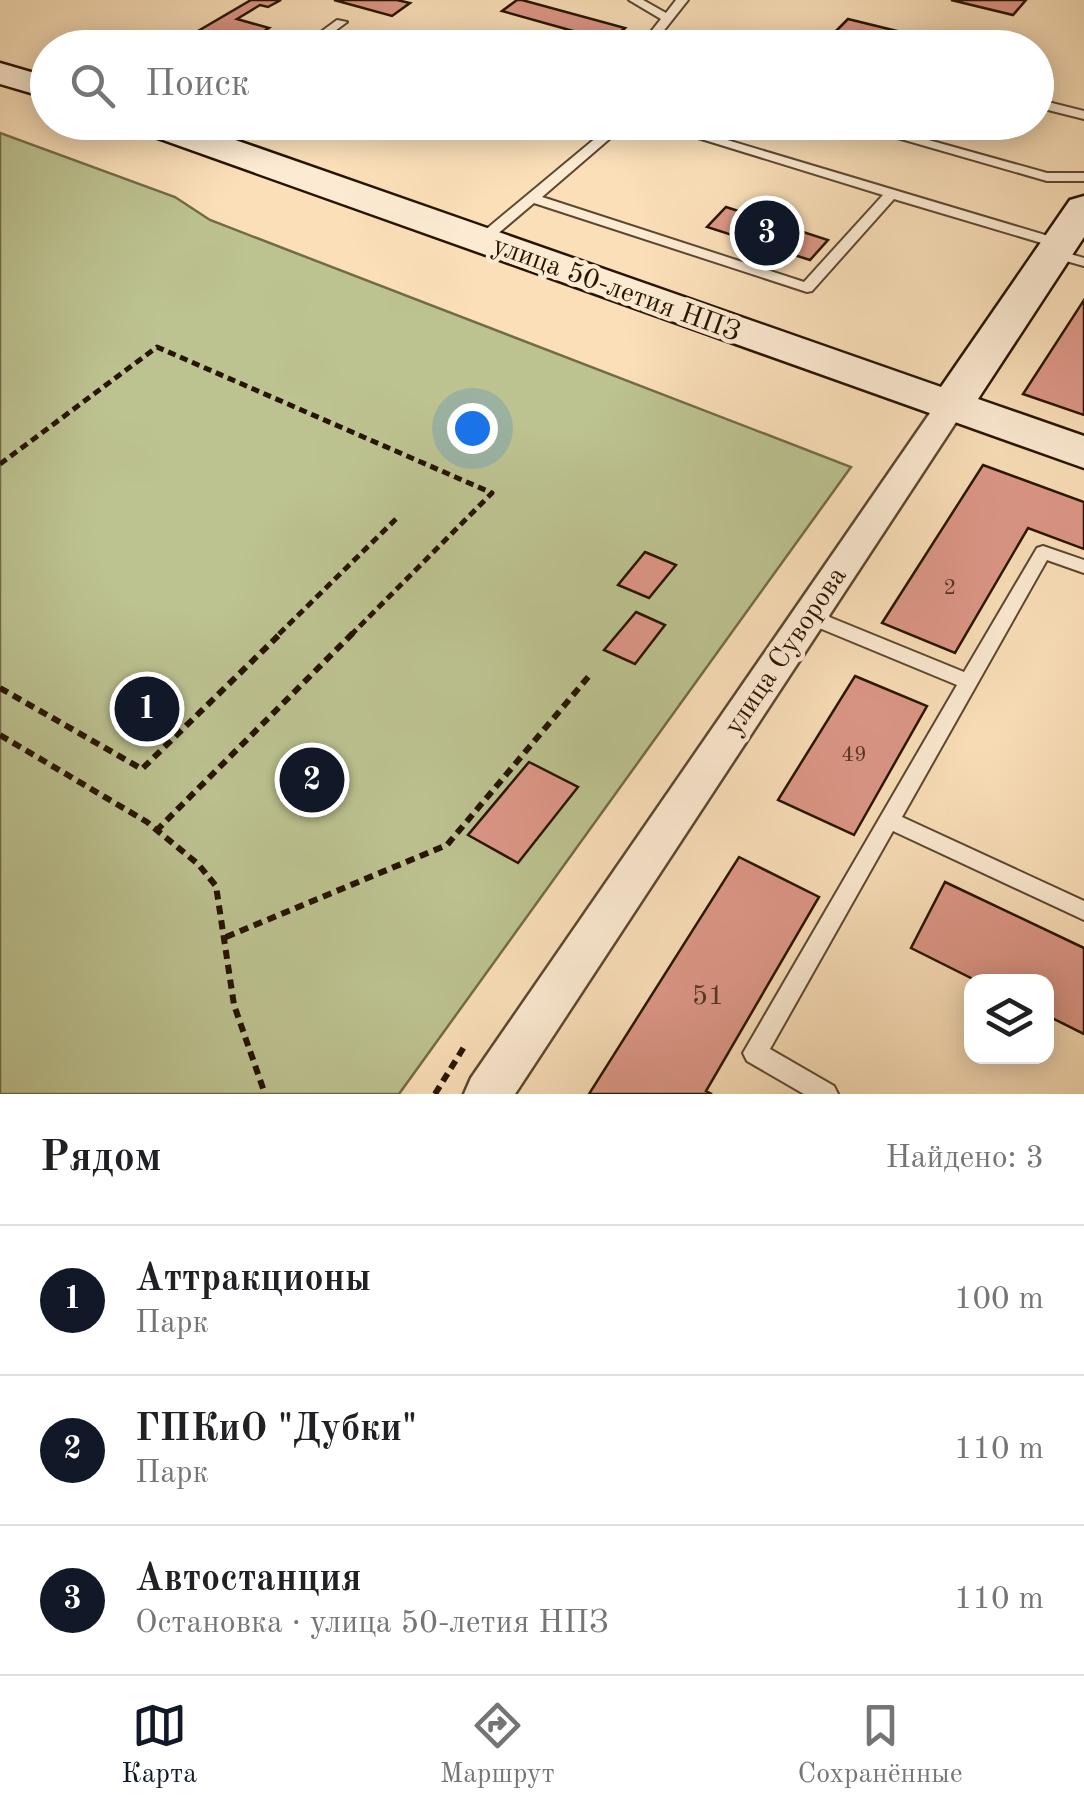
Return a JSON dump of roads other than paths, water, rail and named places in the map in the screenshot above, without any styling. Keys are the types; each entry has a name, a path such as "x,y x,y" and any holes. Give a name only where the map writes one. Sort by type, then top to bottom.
{"main road":[{"path":"0,72 30,82"},
{"path":"0,101 30,100"},
{"name":"улица 50-летия НПЗ","path":"200,140 1084,453"},
{"name":"улица Суворова","path":"950,406 1066,253 1084,208"}],"street":[{"name":"улица Суворова","path":"488,1094 806,615 950,406"}],"lane":[{"path":"635,0 669,18"},
{"path":"659,30 682,0"},
{"path":"329,30 340,22"},
{"path":"1054,108 1084,115"},
{"path":"483,239 601,140"},
{"path":"712,140 891,194 1066,253"},
{"path":"914,140 1046,176 1084,178"},
{"path":"532,198 807,288 891,194"},
{"path":"826,1094 756,1053 1043,552 1084,568"},
{"path":"806,615 969,682"},
{"path":"889,820 1084,911"}],"place":[{"name":"Автостанция","path":"767,233"},
{"name":"Аттракционы","path":"147,709"},
{"name":"ГПКиО \"Дубки\"","path":"312,780"}]}
